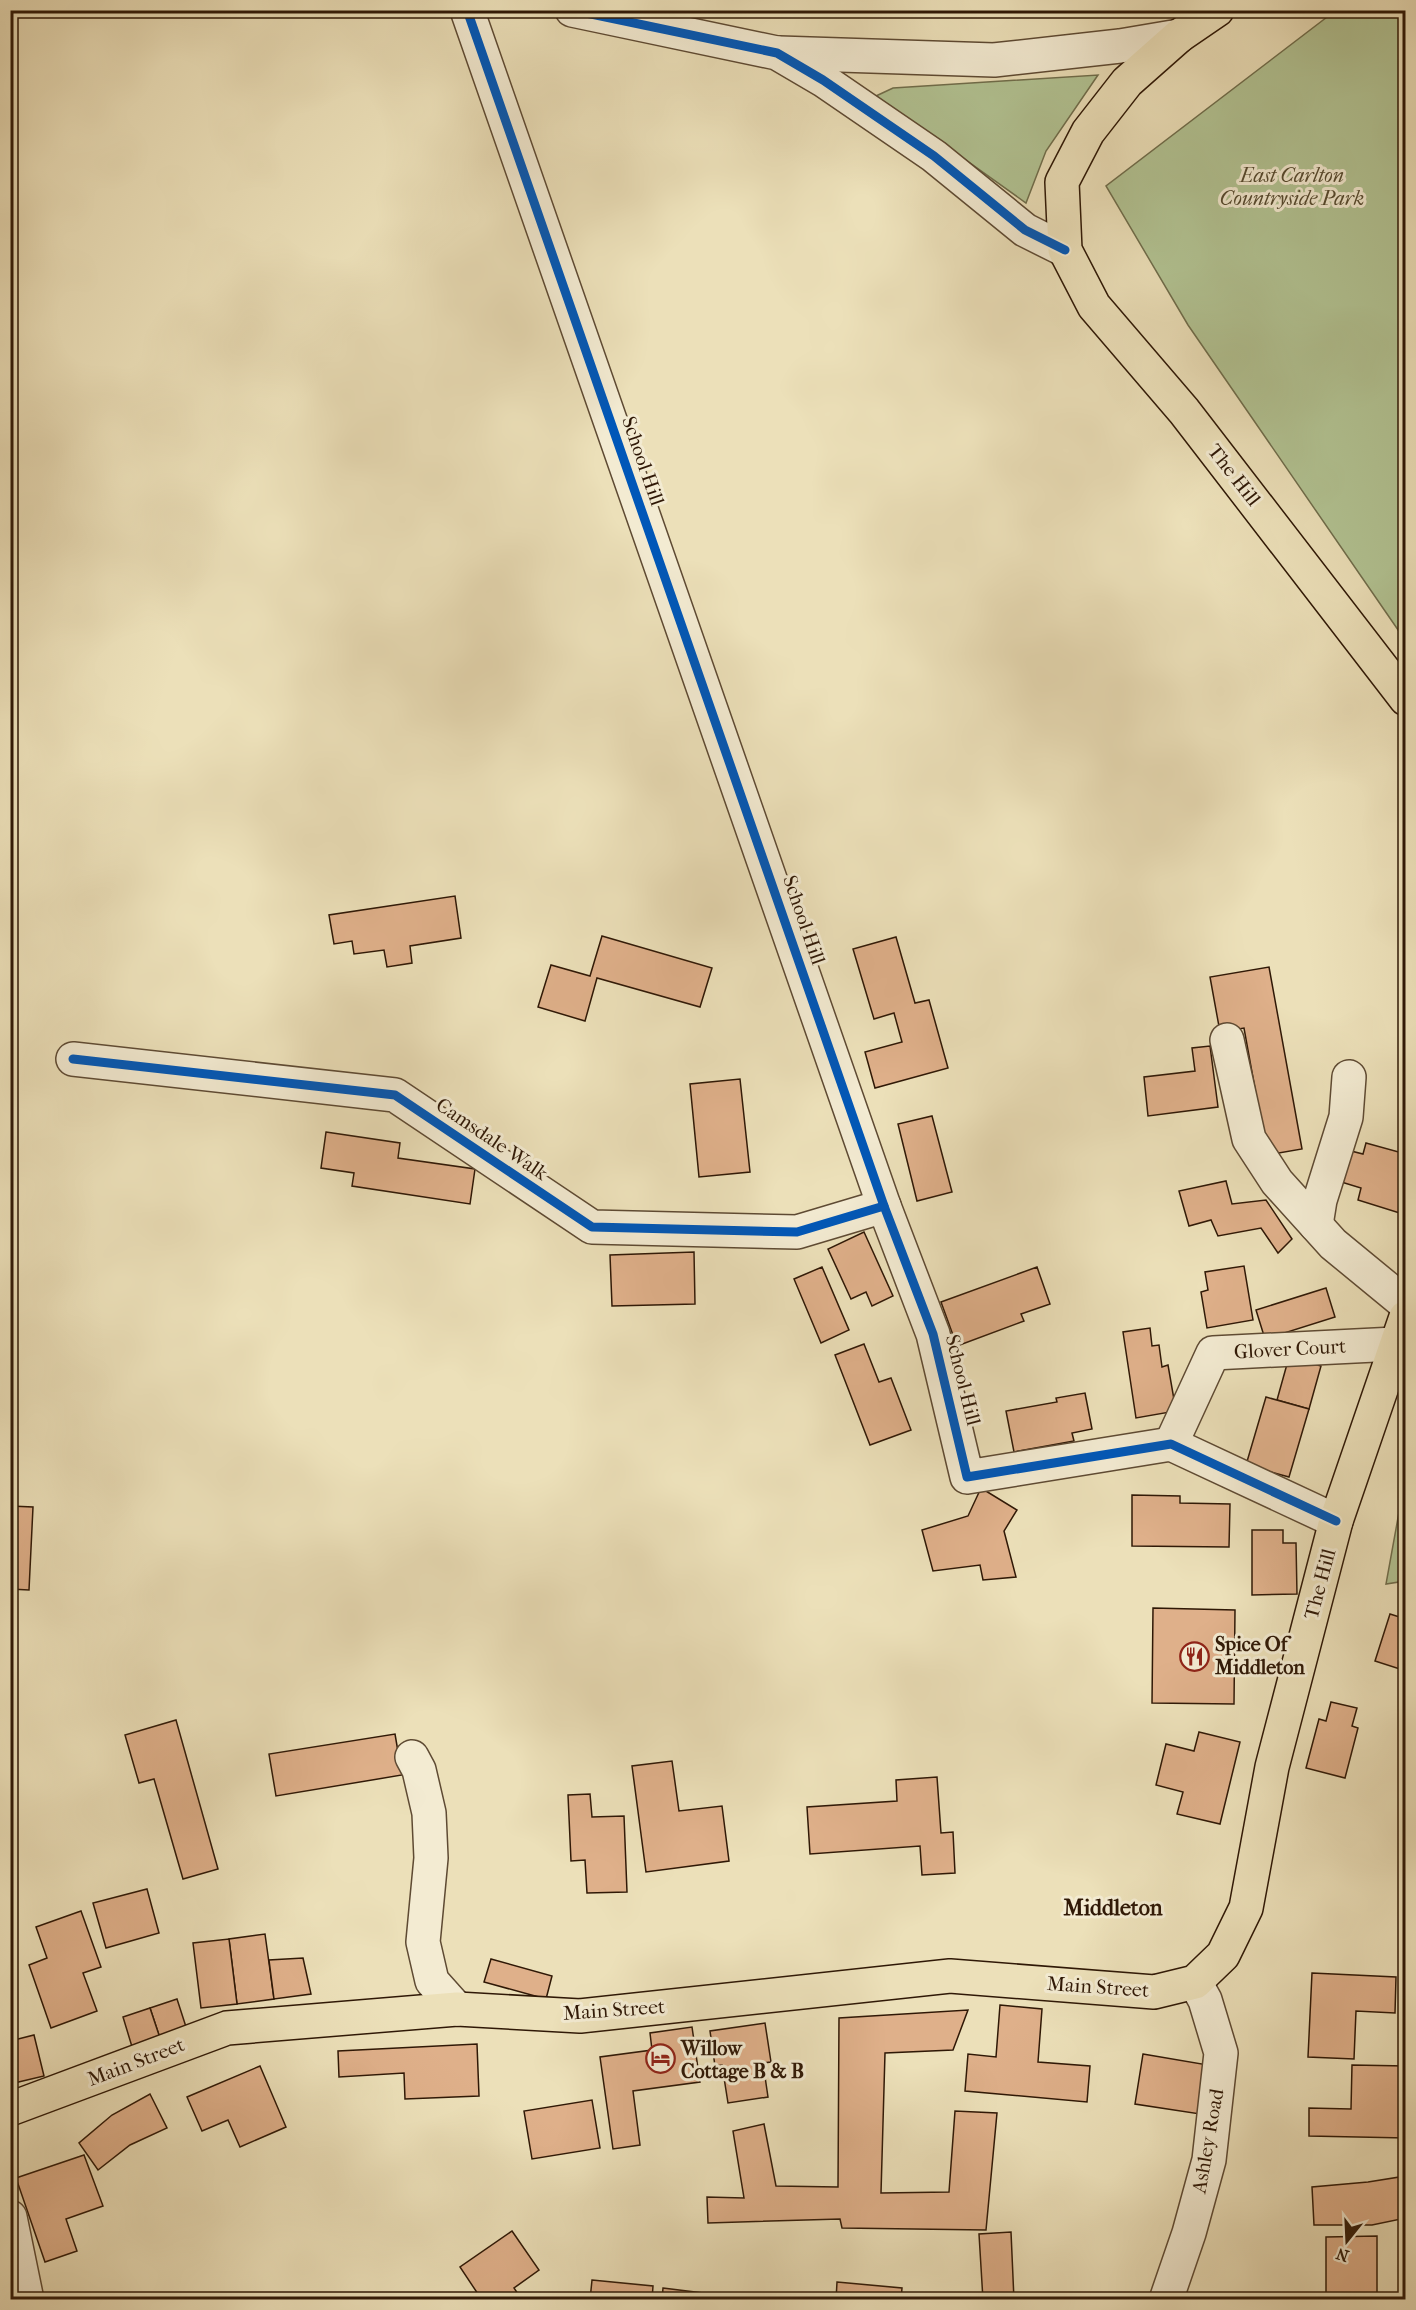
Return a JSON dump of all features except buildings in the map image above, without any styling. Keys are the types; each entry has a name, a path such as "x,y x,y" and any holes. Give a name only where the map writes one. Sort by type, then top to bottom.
{"main road":[{"path":"1065,250 1062,182 1088,132 1127,82 1179,36 1217,10"},
{"name":"The Hill","path":"1065,250 1094,306 1184,411 1406,699"},
{"name":"The Hill","path":"1195,1982 1223,1955 1246,1908 1272,1767 1336,1521 1400,1331"},
{"name":"Main Street","path":"10,2109 227,2028 457,2009 580,2016 950,1976 1154,1992 1195,1982"}],"street":[{"name":"School Hill","path":"467,10 884,1206 933,1334 967,1477 1171,1444"},
{"path":"572,10 777,53 994,60 1120,46 1179,36"},
{"path":"777,53 823,80 934,156 1025,230 1065,250"},
{"path":"1227,1040 1249,1139 1277,1182 1333,1244 1406,1305"},
{"name":"Camsdale Walk","path":"73,1059 395,1095 592,1227 797,1232 884,1206"},
{"path":"1316,1225 1320,1200 1346,1116 1350,1077"},
{"name":"Glover Court","path":"1171,1444 1214,1353 1400,1331"},
{"path":"1171,1444 1336,1521"},
{"path":"412,1757 419,1770 429,1813 431,1858 423,1942 432,1981 457,2009"},
{"name":"Ashley Road","path":"1166,2300 1189,2233 1209,2160 1221,2053 1205,2000 1195,1982"},
{"path":"10,2217 27,2300"}],"green space":[{"name":"East Carlton Countryside Park","path":"1335,11 1405,11 1405,640 1188,325 1106,186"},
{"path":"1098,75 1046,151 1026,203 876,96 893,88"},
{"path":"1405,1479 1405,1581 1386,1584"}],"cycle path":[{"path":"467,10 884,1206 933,1334 967,1477 1171,1444 1336,1521"},
{"path":"572,10 777,53 823,80 934,156 1025,230 1065,250"},
{"path":"73,1059 395,1095 592,1227 797,1232 884,1206"}],"place":[{"name":"Spice Of Middleton","path":"1194,1656"},
{"name":"Willow Cottage B & B","path":"660,2059"}],"district":[{"name":"Middleton","path":"1113,1908"}]}
